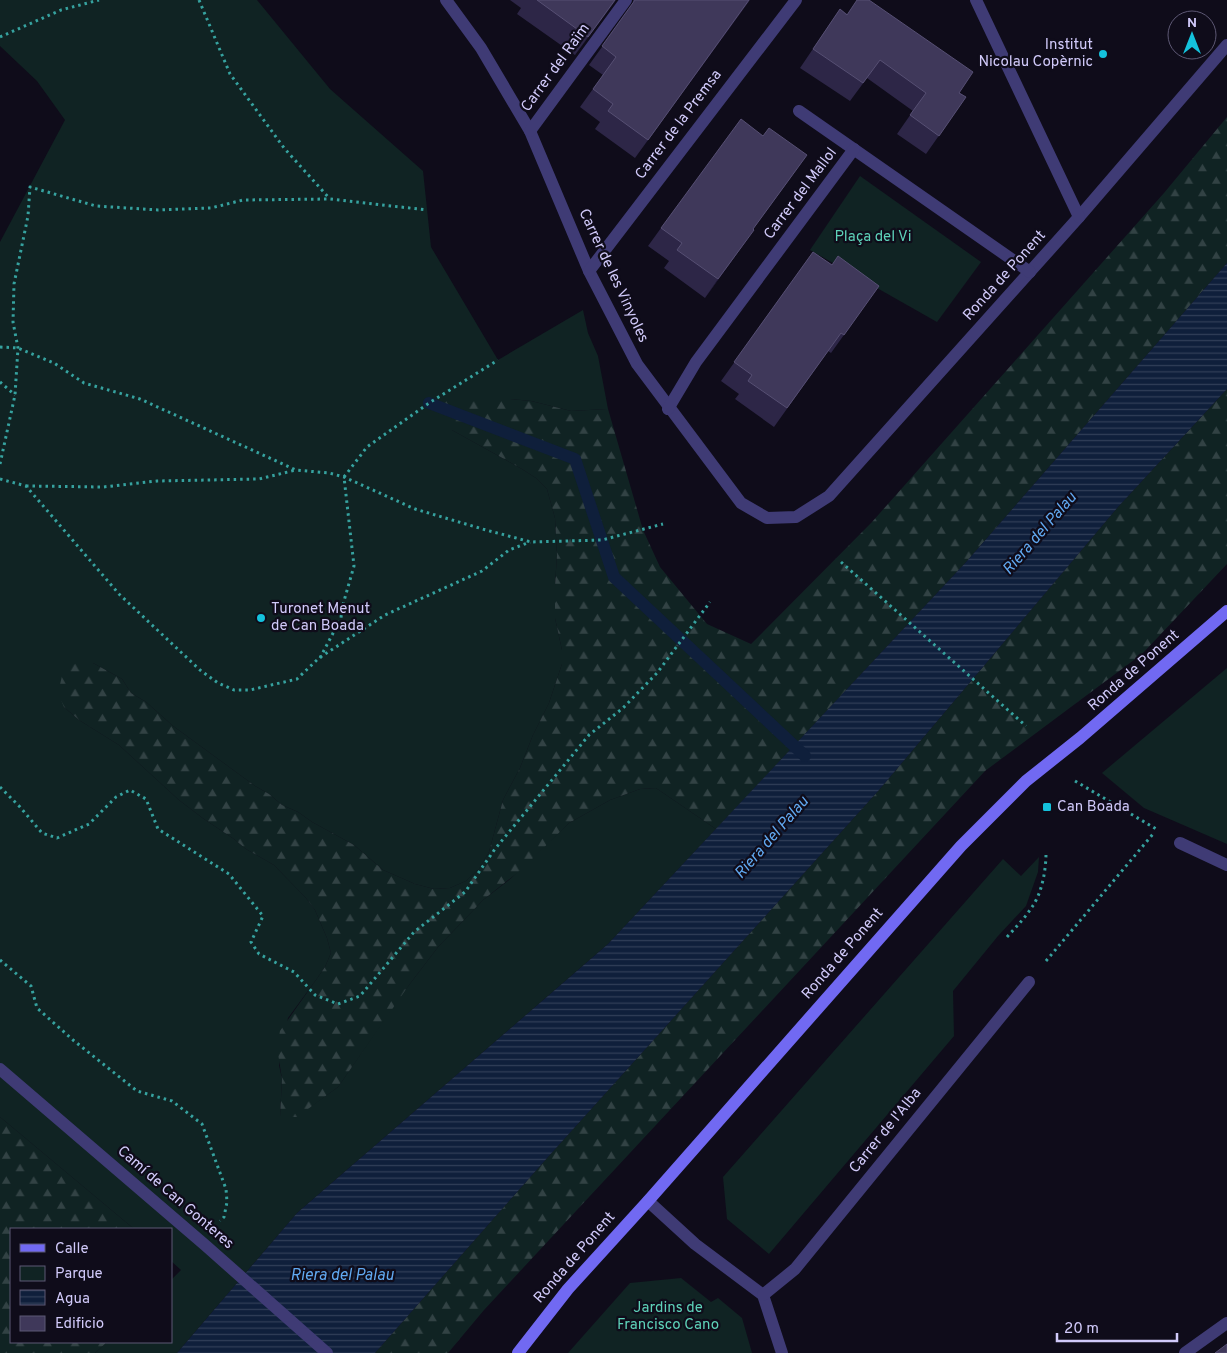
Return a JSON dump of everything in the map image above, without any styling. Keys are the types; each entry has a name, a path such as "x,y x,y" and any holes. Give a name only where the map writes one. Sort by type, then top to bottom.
{"main road":[{"name":"Ronda de Ponent","path":"518,1353 568,1289 648,1202 961,846 1026,781 1175,657 1227,611"}],"street":[{"name":"Carrer del Raïm","path":"530,131 626,0"},
{"name":"Carrer de la Premsa","path":"589,271 796,0"},
{"path":"976,0 1079,217"},
{"name":"Carrer de les Vinyoles","path":"450,2 530,131 589,271 636,364 668,409 741,503 767,518 796,517"},
{"name":"Ronda de Ponent","path":"796,517 829,496 1079,217 1227,46"},
{"path":"799,111 854,149"},
{"name":"Carrer del Mallol","path":"668,409 696,362 854,149 1030,272"},
{"path":"1180,844 1227,865"},
{"name":"Carrer de l'Alba","path":"764,1295 795,1269 1029,982"},
{"name":"Camí de Can Gonteres","path":"0,1069 327,1353"},
{"path":"648,1202 695,1244 764,1295 782,1353"},
{"path":"1185,1353 1227,1323"}],"path":[{"path":"0,37 61,10 99,0"},
{"path":"199,0 230,74 284,148 330,200"},
{"path":"0,464 15,395 18,348 14,322 14,284 28,216 30,187 96,206 158,210 211,208 243,200 330,200 427,210"},
{"path":"0,347 18,348 54,363 84,383 140,399 296,470"},
{"path":"320,658 341,618 354,566 344,477 367,447 429,403 498,360"},
{"path":"0,382 15,395"},
{"path":"0,479 26,486 103,487 158,481 259,479 296,470 329,473 344,477 415,509 531,542 602,540 663,524"},
{"path":"26,486 119,594 200,670 218,683 234,690 250,690 297,679 320,658 385,615 482,571 509,550 531,542"},
{"path":"841,562 1026,726"},
{"path":"0,787 42,833 57,838 89,824 116,797 130,790 146,799 158,829 229,874 263,916 251,942 259,954 294,972 316,995 338,1004 360,996 414,932 465,892 495,849 589,735 624,708 657,673 710,602"},
{"path":"1041,968 1156,829 1075,781"},
{"path":"1007,937 1033,906 1044,872 1046,854"},
{"path":"0,960 31,986 36,1008 73,1040 137,1091 172,1101 202,1124 226,1189 227,1202 224,1217 202,1243"}],"green space":[{"path":"0,0 257,0 330,89 423,171 431,247 498,360 583,310 588,333 598,356 608,409 571,411 531,401 462,399 452,430 522,469 536,478 547,489 555,518 557,555 555,618 562,650 562,664 549,703 533,735 520,768 503,800 489,852 479,869 466,881 450,888 434,889 415,884 383,870 354,845 312,822 298,812 282,805 269,794 255,786 173,726 146,702 131,693 122,679 93,663 64,707 79,720 119,745 179,800 204,819 246,849 274,865 315,910 331,953 325,967 288,1018 279,1065 282,1079 280,1117 310,1107 338,1087 399,998 438,947 483,900 509,880 569,823 610,800 640,789 656,788 716,829 608,944 297,1213 177,1353 95,1353 106,1343 172,1343 172,1279 181,1270 172,1262 172,1228 133,1228 0,1117 0,242 65,120 37,81 0,46"},
{"path":"1227,117 1227,263 967,561 716,829 656,788 640,789 610,800 569,823 522,869 483,900 438,947 409,985 338,1087 297,1117 280,1117 282,1079 277,1047 280,1031 325,967 331,953 315,910 274,865 246,849 204,819 179,800 119,745 79,720 64,707 58,693 62,676 75,663 93,663 122,679 131,693 146,702 173,726 282,805 298,812 312,822 354,845 383,870 415,884 434,889 450,888 466,881 479,869 489,852 503,800 520,768 533,735 549,703 562,664 562,650 555,618 557,555 555,518 547,489 536,478 452,430 429,403 462,399 510,399 531,401 571,411 608,409 643,530 660,567 707,624 751,644 872,522 1164,193"},
{"name":"Plaça del Vi","path":"860,176 981,262 937,322 810,250"},
{"path":"1227,389 1227,564 1142,654 985,771 484,1310 448,1353 375,1353 548,1157 879,790 1118,507"},
{"path":"1227,668 1227,844 1144,808 1102,773"},
{"path":"1039,857 1038,872 1026,906 998,936 953,991 954,1036 769,1254 727,1219 723,1177 1003,859 1021,876"},
{"path":"0,1117 133,1228 10,1228 10,1343 106,1343 95,1353 0,1353"},
{"name":"Jardins de Francisco Cano","path":"681,1278 711,1302 718,1298 742,1318 752,1353 568,1353 630,1283"}],"water":[{"name":"Riera del Palau","path":"1227,263 1227,389 1118,507 879,790 548,1157 375,1353 177,1353 297,1213 608,944 967,561"}],"building":[{"path":"537,0 615,0 588,37"},
{"path":"635,0 749,0 648,140 608,111 613,104 593,89 616,57 602,46"},
{"path":"857,0 869,0 973,72 959,93 966,97 939,136 910,115 926,93 880,60 863,83 813,49 840,9 847,15"},
{"path":"741,119 763,136 769,128 807,155 718,279 677,250 682,243 661,228"},
{"path":"813,252 832,265 838,256 879,286 844,335 841,333 787,408 748,381 752,375 734,362"},
{"path":"1227,1344 1227,1353 1215,1353"}],"waterway":[{"path":"429,403 575,459 614,577 805,756"}],"place":[{"name":"Institut Nicolau Copèrnic","path":"1103,54"},
{"name":"Turonet Menut de Can Boada","path":"261,618"},
{"name":"Can Boada","path":"1047,807"}]}
